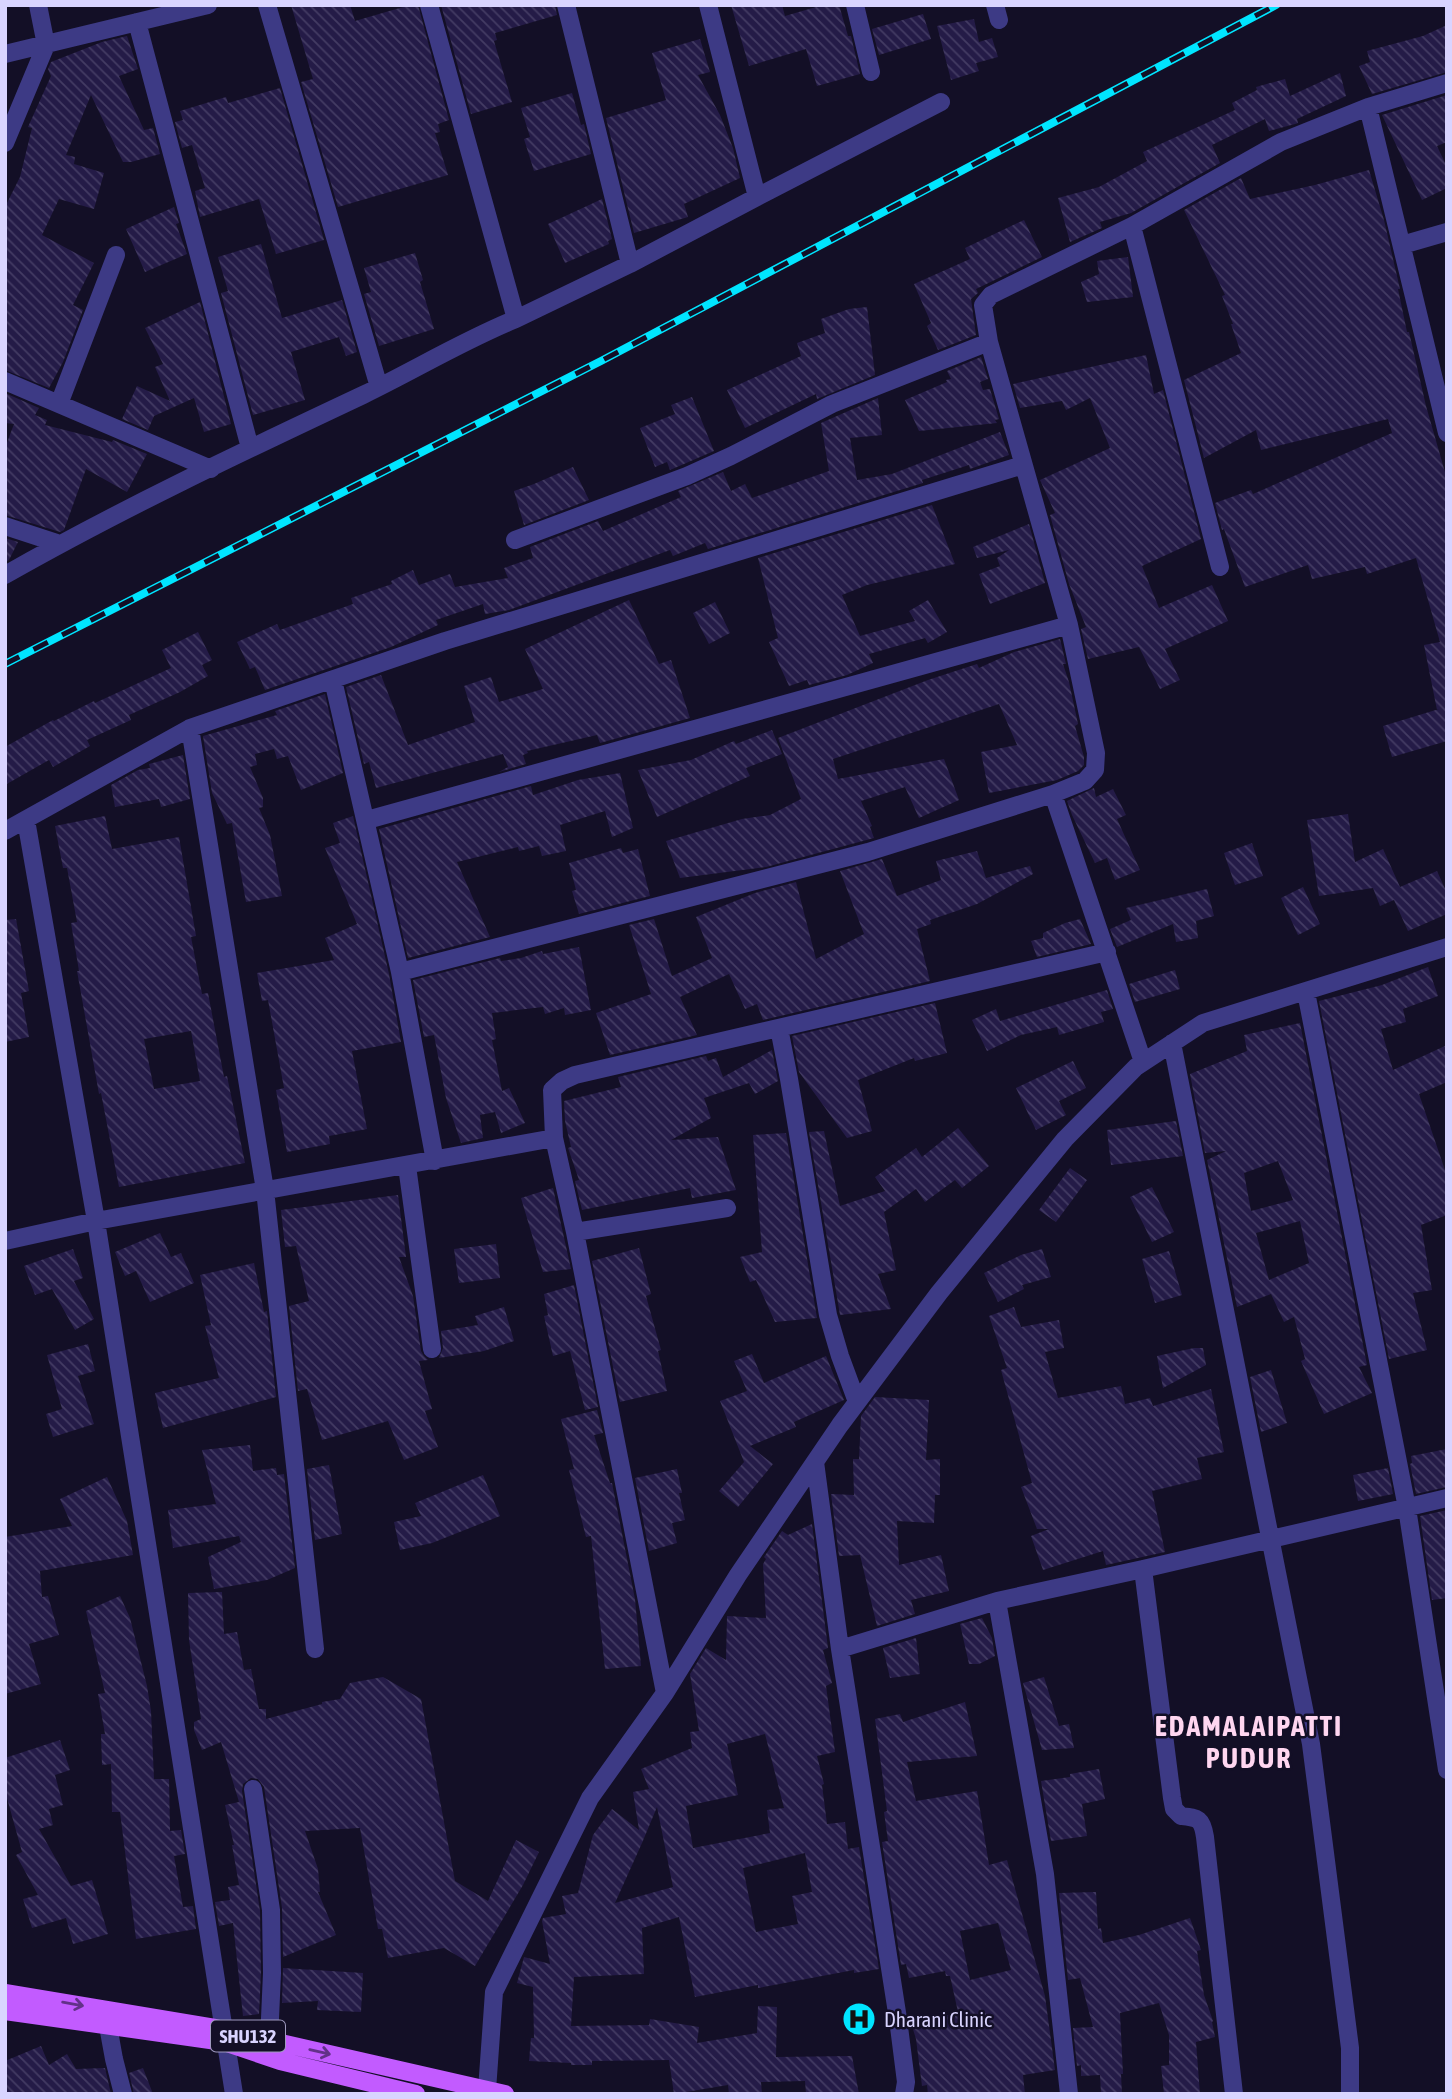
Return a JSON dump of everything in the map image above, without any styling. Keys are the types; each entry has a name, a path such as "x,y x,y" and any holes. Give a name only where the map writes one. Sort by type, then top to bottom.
{"main road":[{"name":"SHU132","path":"5,1993 223,2036 280,2061 416,2094"},
{"name":"SHU132","path":"5,2011 108,2026 269,2040 496,2092"}],"street":[{"path":"5,143 46,45 38,5"},
{"path":"5,54 183,8 208,5"},
{"path":"268,5 379,387"},
{"path":"429,5 516,319"},
{"path":"566,5 630,264"},
{"path":"708,5 757,197"},
{"path":"855,5 871,72"},
{"path":"137,22 250,448"},
{"path":"400,972 868,852 1053,794 1085,780 1095,770 1096,753 1069,625 989,342 983,305 991,295 1132,226 1281,142 1368,107 1447,83"},
{"path":"5,575 60,544 250,448 379,387 477,335 630,264 941,102"},
{"path":"1368,107 1447,433"},
{"path":"1132,226 1220,567"},
{"path":"1402,245 1447,232"},
{"path":"59,404 116,255"},
{"path":"515,540 687,476 832,404 989,342"},
{"path":"5,381 211,469"},
{"path":"5,831 190,728 445,641 1023,465"},
{"path":"5,526 60,544"},
{"path":"366,820 1069,625"},
{"path":"333,680 400,972 435,1161"},
{"path":"190,728 265,1190 315,1649"},
{"path":"1053,794 1143,1062"},
{"path":"26,820 96,1221 233,2094"},
{"path":"496,2092 494,1993 590,1798 665,1693 738,1575 857,1402 939,1293 1065,1139 1143,1062 1203,1023 1447,947"},
{"path":"665,1693 575,1232 554,1138 552,1090 575,1075 1107,952"},
{"path":"1306,992 1407,1508 1447,1770"},
{"path":"779,1028 828,1315 857,1402"},
{"path":"1172,1043 1311,1744 1350,2048 1350,2094"},
{"path":"5,1241 96,1221 554,1138"},
{"path":"407,1166 432,1349"},
{"path":"575,1232 727,1208"},
{"path":"815,1462 840,1649 898,2019 906,2082 904,2094"},
{"path":"840,1649 997,1601 1447,1498"},
{"path":"1143,1569 1174,1809 1181,1816 1196,1818 1203,1825 1205,1836 1234,2094"},
{"path":"997,1601 1045,1874 1069,2094"},
{"path":"253,1789 271,1910 269,2040"},
{"path":"108,2026 123,2094"}],"building":[{"path":"291,5 350,5 355,21 418,5 449,120 438,124 440,132 435,133 448,175 338,207 301,82 313,79"},
{"path":"441,5 555,5 557,15 495,33 497,40 494,41 512,102 471,114"},
{"path":"731,5 782,5 785,16 823,5 839,5 848,36 851,36 860,74 817,86 806,49 749,66"},
{"path":"923,14 931,39 879,55 872,29"},
{"path":"974,19 979,42 992,38 998,57 976,63 979,71 951,80 937,26"},
{"path":"1447,25 1447,72 1372,94 1359,66 1370,62 1367,51 1423,36"},
{"path":"127,36 138,69 119,76 144,130 153,128 160,154 123,162 91,95 66,155 75,157 74,164 104,173 94,209 59,199 42,235 94,263 73,305 83,310 63,362 49,388 5,370 5,207 20,177 32,128 28,127 51,76 48,69 51,62 102,42"},
{"path":"700,39 710,72 698,75 720,115 733,148 740,178 684,204 688,217 634,233 606,118 666,100 652,53"},
{"path":"1340,73 1346,96 1297,119 1298,123 1269,131 1265,119 1212,145 1220,163 1131,213 1100,222 1102,228 1070,242 1058,198 1099,187 1147,161 1143,152 1235,110 1232,103 1257,90 1256,87 1285,79 1290,96"},
{"path":"280,88 324,240 276,254 259,199 200,217 195,191 205,188 192,145 182,148 175,122 183,120 180,111 226,97 228,103"},
{"path":"572,93 581,125 584,124 591,154 534,171 524,139 530,137 521,108"},
{"path":"1447,95 1447,142 1437,146 1447,167 1447,188 1422,200 1382,115"},
{"path":"1369,170 1384,220 1407,332 1447,479 1447,741 1392,757 1383,726 1437,710 1424,645 1440,642 1416,558 1367,574 1365,567 1312,579 1308,565 1245,587 1224,529 1222,530 1215,503 1251,490 1253,494 1392,433 1388,419 1261,450 1256,430 1204,458 1184,380 1241,353 1222,296 1225,295 1184,210 1241,178 1250,199"},
{"path":"602,199 612,239 608,241 609,244 565,263 548,224"},
{"path":"174,207 179,223 176,224 187,254 145,272 126,229"},
{"path":"1024,220 1042,257 976,289 978,293 971,299 976,335 938,350 927,326 931,323 914,284 970,259 965,248"},
{"path":"261,244 282,318 342,300 357,352 346,356 339,337 291,352 305,400 253,415 221,293 228,291 218,257"},
{"path":"415,253 423,280 420,282 434,329 379,346 364,294 371,292 364,268"},
{"path":"1128,257 1133,297 1087,302 1081,282 1099,274 1097,261"},
{"path":"200,302 231,424 204,432 194,398 154,416 148,430 122,419 137,386 170,401 155,367 163,364 145,328"},
{"path":"867,307 875,375 817,399 816,394 745,428 727,390 801,356 797,343 825,333 821,319 849,309"},
{"path":"1146,355 1154,394 1163,390 1201,539 1142,566 1159,608 1212,585 1228,621 1165,649 1180,680 1160,689 1139,647 1088,659 1081,629 1086,627 1069,584 1050,515 1055,513 1040,480 1110,448 1090,398 1066,410 1062,401 1020,408 1013,384"},
{"path":"981,357 988,379 980,382 983,390 990,389 999,419 995,420 997,423 919,431 905,400 947,382 946,380 951,379 947,371"},
{"path":"5,393 39,408 35,415 47,420 45,425 112,442 113,440 147,454 127,492 86,469 64,530 60,532 5,515 5,448 14,424 5,423"},
{"path":"692,397 714,451 670,470 667,462 655,467 640,428 675,414 671,405"},
{"path":"878,398 882,435 850,438 857,480 892,474 1000,432 1009,455 970,469 969,465 922,480 923,483 708,549 705,543 673,556 670,550 509,610 485,614 483,604 436,620 438,625 391,647 265,690 255,667 250,669 237,642 277,624 280,630 353,604 351,598 392,584 391,581 413,570 419,585 450,574 455,587 508,578 504,568 533,558 530,547 598,521 603,531 681,497 678,491 723,472 731,491 745,484 752,498 829,471 821,423"},
{"path":"573,467 589,500 524,525 514,491"},
{"path":"932,505 955,564 867,585 842,595 860,636 915,621 909,611 928,600 947,632 928,643 925,638 869,654 873,663 847,675 809,685 807,680 789,686 769,642 778,638 758,558"},
{"path":"1029,524 1045,583 990,604 979,574 1000,566 997,558 1009,550 977,558 973,547"},
{"path":"5,538 18,542 9,560 5,562"},
{"path":"629,600 659,664 671,660 690,718 600,743 597,735 527,751 528,753 523,755 526,764 499,772 508,767 503,754 376,788 369,762 364,764 346,687 381,675 408,745 475,722 464,686 491,677 499,702 543,689 525,649"},
{"path":"715,602 730,633 709,644 693,613"},
{"path":"198,632 212,660 202,665 208,676 129,715 131,720 87,740 90,746 53,767 49,760 5,785 5,747 53,720 171,668 162,650"},
{"path":"1060,639 1066,664 1063,664 1078,724 1075,726 1084,757 1084,765 1078,771 1057,780 989,793 981,752 1017,745 999,704 833,759 838,779 944,759 959,800 919,818 905,787 861,801 874,838 766,867 680,878 666,841 742,819 770,815 801,799 778,738 928,680 977,664 979,668 1014,652"},
{"path":"325,694 343,773 301,790 288,756 277,759 274,749 255,754 257,765 250,767 263,798 263,807 259,808 270,835 282,896 246,902 232,823 227,824 212,793 203,736 277,715 275,711"},
{"path":"772,730 782,754 746,768 750,776 657,817 638,770 691,760 734,741 736,744"},
{"path":"183,755 190,799 161,807 159,799 115,807 111,785 138,770 150,768 149,764"},
{"path":"620,773 633,828 612,837 605,811 560,825 566,851 542,856 539,846 519,851 518,847 457,862 490,937 408,958 379,829 531,786 533,795 578,780"},
{"path":"1094,788 1096,797 1113,789 1126,815 1117,819 1140,870 1115,880 1107,858 1095,863 1067,801"},
{"path":"1348,814 1355,862 1383,849 1400,887 1437,871 1447,893 1447,914 1408,931 1394,900 1380,906 1373,888 1319,896 1307,820"},
{"path":"105,816 112,849 179,837 196,936 191,937 202,994 208,993 224,1077 227,1076 245,1163 119,1187 77,971 71,923 77,922 67,868 63,868 55,826","holes":["191,1031 200,1081 154,1089 144,1039"]},
{"path":"353,816 389,974 401,1042 352,1051 367,1129 329,1136 330,1144 287,1152 276,1090 284,1088 268,1000 262,1001 257,973 334,960 325,938 357,924 325,848 340,843 333,823"},
{"path":"1252,843 1263,876 1235,885 1224,853"},
{"path":"621,848 623,853 638,849 650,896 579,914 572,891 576,890 569,863"},
{"path":"977,851 986,878 1030,866 1033,874 977,904 930,920 931,924 917,929 930,981 763,1020 757,1004 745,1009 729,974 680,997 697,1035 610,1055 596,1013 651,994 629,925 654,919 672,976 712,958 696,917 755,893 796,882 816,959 864,934 840,871 882,859 897,896 941,880 936,861"},
{"path":"1303,887 1320,924 1298,935 1281,898"},
{"path":"1207,889 1214,916 1196,921 1198,938 1176,942 1173,924 1117,947 1110,929 1131,920 1126,908"},
{"path":"16,919 29,991 21,993 29,1037 5,1042 5,920"},
{"path":"1080,919 1091,944 1037,957 1031,941 1043,938 1043,933 1065,923"},
{"path":"579,947 591,1010 565,1015 564,1008 545,1014 543,1007 492,1013 496,1039 492,1040 502,1091 509,1088 525,1123 501,1133 495,1112 480,1115 483,1138 461,1143 446,1098 434,1035 424,1037 413,980 500,958 501,961 542,951 543,954"},
{"path":"1428,967 1438,996 1403,1009 1406,1022 1381,1029 1393,1070 1447,1045 1447,1082 1419,1094 1447,1176 1447,1215 1421,1225 1432,1290 1413,1293 1427,1350 1389,1359 1319,1001 1382,985"},
{"path":"1175,970 1180,989 1135,1002 1129,984"},
{"path":"1107,990 1113,1009 1101,1012 1104,1022 1059,1035 1057,1027 1021,1035 987,1051 972,1020 996,1009 1000,1021"},
{"path":"935,1003 947,1053 915,1061 914,1058 858,1080 872,1131 847,1138 799,1072 792,1036"},
{"path":"1300,1023 1367,1365 1359,1367 1372,1393 1324,1414 1301,1361 1305,1359 1294,1317 1284,1322 1271,1294 1237,1307 1207,1160 1226,1151 1205,1153 1190,1074 1247,1051 1244,1035","holes":["1278,1161 1293,1200 1251,1211 1244,1173","1300,1221 1309,1263 1269,1280 1256,1233"]},
{"path":"772,1050 778,1081 755,1094 749,1083 704,1098 711,1118 671,1140 718,1137 736,1190 692,1198 690,1188 582,1210 575,1181 579,1180 568,1148 571,1147 564,1101 621,1087 618,1077 706,1056 708,1061 716,1058 723,1077"},
{"path":"1073,1061 1086,1088 1059,1101 1066,1115 1036,1130 1016,1088"},
{"path":"1176,1121 1183,1156 1111,1165 1107,1130"},
{"path":"958,1128 989,1166 962,1188 955,1180 925,1202 916,1189 884,1212 896,1270 878,1274 891,1309 840,1315 809,1132 824,1131 840,1206 885,1191 875,1177 916,1148 922,1157"},
{"path":"786,1133 817,1318 775,1322 756,1280 750,1282 740,1257 762,1252 753,1135"},
{"path":"1070,1168 1087,1180 1056,1222 1039,1210"},
{"path":"1152,1187 1174,1232 1152,1242 1130,1197"},
{"path":"553,1188 571,1269 543,1272 521,1198"},
{"path":"398,1195 406,1257 399,1257 413,1296 421,1351 428,1360 419,1361 432,1409 425,1411 438,1447 404,1460 388,1421 322,1440 307,1389 298,1391 289,1306 309,1301 296,1246 285,1247 281,1210"},
{"path":"160,1233 171,1257 181,1253 194,1283 150,1302 136,1271 125,1276 115,1252"},
{"path":"496,1244 500,1278 459,1283 454,1249"},
{"path":"639,1248 651,1294 646,1296 661,1350 658,1351 667,1391 620,1402 592,1261"},
{"path":"73,1249 83,1278 74,1281 94,1319 75,1330 52,1289 35,1295 24,1266"},
{"path":"1042,1249 1051,1277 1022,1285 1024,1289 998,1302 984,1273 1021,1255"},
{"path":"1169,1251 1182,1295 1155,1303 1142,1259"},
{"path":"254,1263 264,1312 267,1311 276,1397 163,1428 155,1393 219,1378 205,1326 211,1325 200,1275"},
{"path":"574,1285 598,1407 585,1410 570,1351 553,1356 544,1316 548,1315 544,1294"},
{"path":"504,1307 514,1341 484,1351 439,1358 443,1348 441,1331 478,1325 475,1316"},
{"path":"1014,1307 1021,1327 1059,1320 1064,1348 1045,1352 1058,1398 1121,1386 1125,1404 1150,1398 1153,1406 1211,1389 1224,1452 1197,1458 1202,1479 1152,1491 1165,1552 1106,1565 1103,1551 1043,1570 1031,1536 1049,1529 1037,1529 1021,1487 1032,1483 1001,1370 1007,1368 989,1316"},
{"path":"88,1344 95,1371 78,1376 94,1424 53,1437 46,1414 62,1409 47,1355"},
{"path":"1203,1348 1206,1365 1163,1388 1157,1356"},
{"path":"752,1354 764,1383 826,1356 844,1400 794,1422 796,1427 750,1446 773,1464 738,1507 719,1491 744,1462 720,1401 747,1391 734,1361"},
{"path":"1271,1370 1287,1423 1261,1432 1250,1377"},
{"path":"875,1397 929,1400 926,1460 940,1459 940,1495 935,1495 934,1523 897,1521 899,1565 941,1555 949,1591 911,1600 915,1614 877,1626 860,1555 839,1556 831,1494 854,1495 853,1459 859,1459 861,1416"},
{"path":"597,1410 603,1433 594,1435 612,1483 635,1599 641,1666 605,1669 591,1536 586,1537 569,1470 574,1469 561,1419"},
{"path":"250,1445 253,1471 276,1468 277,1475 284,1474 295,1568 267,1580 214,1589 208,1557 241,1542 239,1536 173,1548 168,1510 216,1504 202,1450"},
{"path":"1447,1449 1447,1487 1416,1494 1411,1456"},
{"path":"329,1465 342,1534 315,1540 307,1469"},
{"path":"1388,1468 1393,1494 1358,1501 1353,1475"},
{"path":"677,1469 685,1520 672,1523 677,1543 649,1551 635,1478"},
{"path":"483,1475 500,1516 432,1543 400,1550 394,1522 421,1516 415,1503"},
{"path":"107,1477 127,1521 133,1555 40,1571 42,1597 48,1596 59,1635 29,1644 41,1684 5,1694 5,1537 72,1526 60,1499"},
{"path":"1447,1510 1447,1598 1432,1600 1420,1516"},
{"path":"812,1524 828,1648 823,1650 832,1683 826,1686 835,1752 817,1756 824,1784 827,1824 845,1822 848,1849 859,1847 879,1969 854,1973 854,1970 695,1997 679,1917 642,1928 644,1974 574,1977 571,2026 649,2025 650,2019 699,2027 697,2043 757,2033 758,2006 777,2007 776,2057 852,2056 859,2094 806,2094 805,2081 761,2082 762,2094 729,2094 728,2085 674,2094 669,2060 592,2061 592,2065 529,2061 531,2038 534,2038 533,1987 517,1983 524,1957 550,1964 543,1918 566,1914 562,1896 578,1893 593,1835 612,1809 639,1830 633,1792 649,1789 641,1769 692,1748 690,1732 699,1731 690,1674 706,1648 726,1660 727,1616 766,1618 764,1557 782,1531 788,1535","holes":["765,1734 784,1808 767,1810 770,1833 693,1848 686,1806 738,1795 727,1744","657,1807 673,1887 615,1903","805,1853 812,1892 792,1896 798,1924 756,1932 743,1868"]},
{"path":"222,1592 224,1634 237,1632 244,1670 251,1669 259,1709 266,1709 266,1719 340,1699 350,1683 383,1677 421,1699 455,1881 488,1901 516,1840 539,1852 523,1885 475,1966 444,1948 388,1958 382,1929 378,1929 360,1828 305,1831 318,1869 318,1892 336,1935 283,1957 282,1908 264,1787 258,1779 251,1778 243,1784 242,1791 260,1911 261,1973 259,2014 243,2016 233,1923 219,1926 215,1902 230,1900 228,1887 239,1885 225,1805 239,1802 221,1742 202,1750 194,1730 194,1722 201,1719 189,1640 188,1593"},
{"path":"120,1596 130,1618 147,1686 151,1711 154,1779 169,1779 170,1831 181,1830 185,1854 174,1856 183,1907 193,1906 196,1929 136,1939 120,1812 112,1812 111,1764 102,1765 101,1734 105,1734 98,1694 105,1693 86,1611"},
{"path":"982,1618 992,1638 995,1656 979,1664 969,1664 960,1624"},
{"path":"916,1638 920,1674 890,1678 883,1648"},
{"path":"1044,1677 1059,1726 1069,1724 1074,1748 1042,1750 1023,1683"},
{"path":"965,1702 977,1756 907,1762 916,1801 977,1791 989,1865 1007,1860 1045,1996 1055,2070 1023,2075 1025,2094 928,2094 927,2085 922,2086 912,2026 958,2012 950,1976 946,1976 945,1971 909,1978 906,1964 901,1965 882,1842 888,1841 884,1812 887,1811 875,1719 900,1714 903,1722","holes":["998,1923 1011,1970 970,1980 960,1931"]},
{"path":"60,1740 70,1770 55,1775 63,1805 49,1809 53,1825 39,1829 71,1886 92,1880 108,1934 73,1944 66,1918 32,1928 23,1899 38,1895 16,1855 22,1852 5,1791 5,1758"},
{"path":"1099,1769 1105,1799 1082,1804 1087,1836 1051,1841 1041,1781"},
{"path":"1096,1892 1098,1929 1101,1928 1103,1943 1139,1935 1190,1918 1201,1950 1197,1951 1204,1995 1213,2021 1215,2037 1196,2042 1200,2094 1164,2094 1161,2066 1169,2065 1169,2035 1159,2003 1120,2013 1122,2094 1101,2094 1100,2075 1081,2076 1081,2065 1077,2066 1073,2028 1093,2027 1080,1978 1068,1980 1059,1893"},
{"path":"283,1968 363,1973 361,2012 317,2010 318,2001 282,2003"},
{"path":"41,2046 49,2065 67,2054 76,2069 105,2068 111,2094 5,2094 5,2061"},
{"path":"143,2068 153,2094 134,2094 129,2073"}],"railway":[{"path":"5,664 601,361 1276,5"}],"place":[{"name":"Dharani Clinic","path":"859,2019"}],"district":[{"name":"EDAMALAIPATTI PUDUR","path":"1249,1742"}]}
